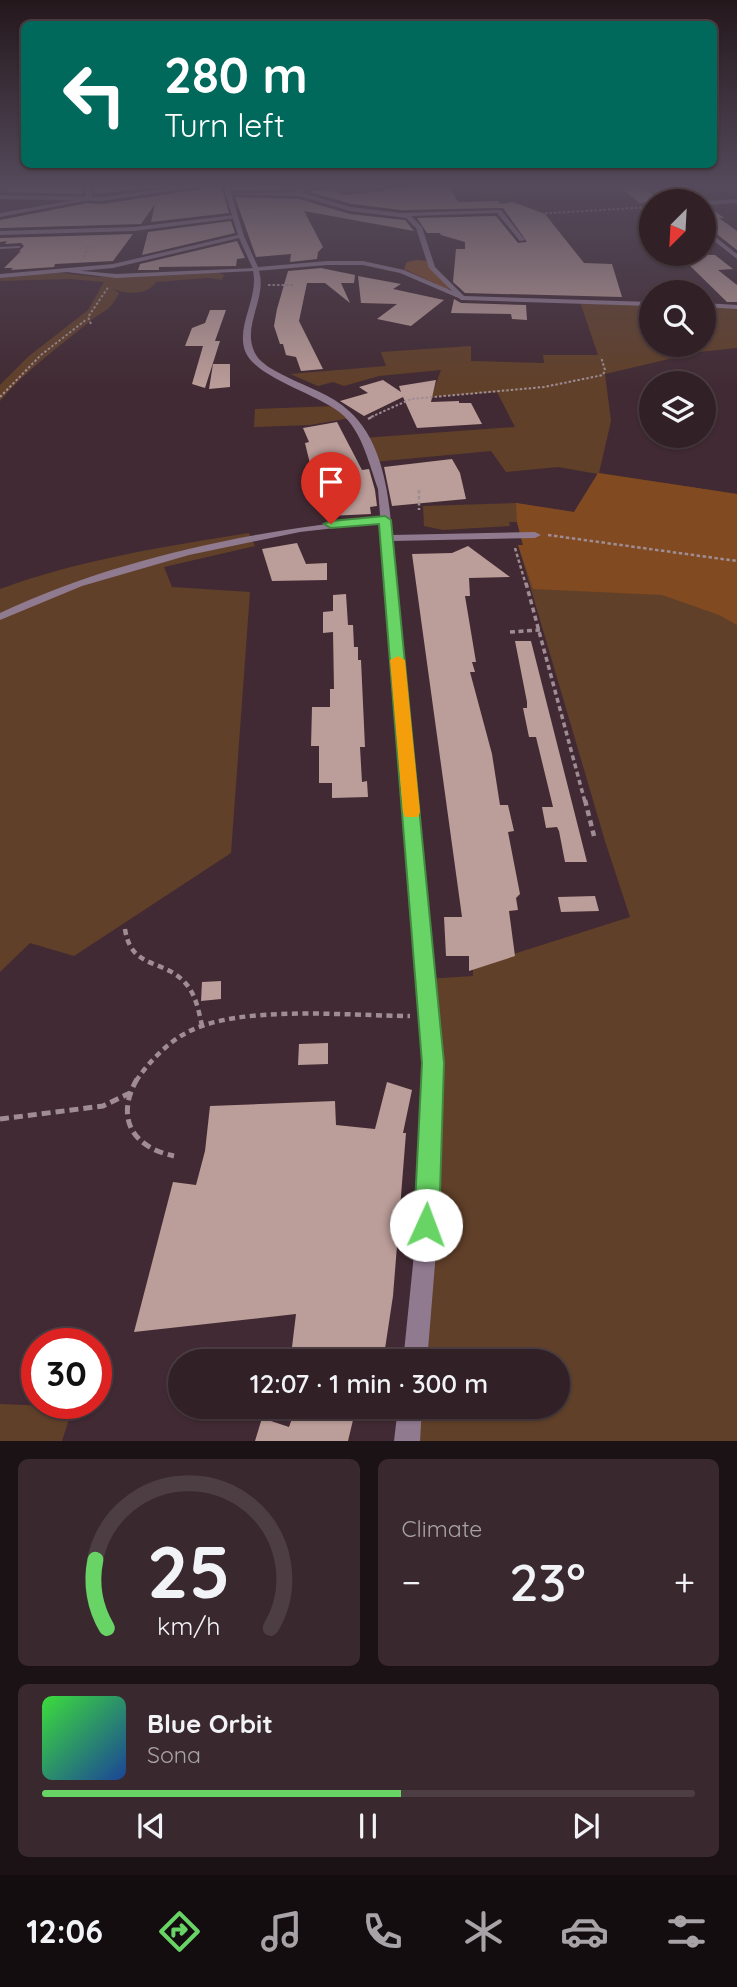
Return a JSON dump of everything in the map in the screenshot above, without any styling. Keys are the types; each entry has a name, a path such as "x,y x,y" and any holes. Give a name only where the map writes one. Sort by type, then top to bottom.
{"street":[{"path":"0,276 113,266 167,253"},
{"path":"249,253 256,269 259,286 249,318 251,355 266,368 329,401 344,412 356,427 383,489 433,1063 426,1225 416,1349"},
{"path":"427,253 432,268 461,298"},
{"path":"61,271 116,276 256,269 327,262 374,265 402,271 461,298 639,303"},
{"path":"716,306 737,307"},
{"path":"386,538 535,535"},
{"path":"407,1441 409,1419"}],"lane":[{"path":"0,617 81,582 216,545 301,528 385,520"}],"path":[{"path":"0,397 28,366 87,319 116,276"},
{"path":"259,286 294,285"},
{"path":"87,319 91,324"},
{"path":"356,427 393,405 411,400 544,387 596,376 605,372 601,357"},
{"path":"419,490 419,510"},
{"path":"499,535 513,543 540,631 594,836"},
{"path":"535,535 565,536 737,561"},
{"path":"510,632 540,631"},
{"path":"125,929 125,943 132,953 184,981 197,1002 202,1026"},
{"path":"174,1156 155,1153 130,1131 127,1117 130,1093 140,1073 187,1032 202,1026 251,1017 429,1016"},
{"path":"0,1119 103,1106 130,1093"}],"shaded area":[{"path":"429,261 452,288 447,289 404,269 407,262"},
{"path":"218,272 224,275 222,280 208,278 156,282 147,290 136,293 113,289 119,293 109,308 43,359 0,401 0,385 29,356 88,310 104,282 70,279 0,281 0,276 60,273 98,277"},
{"path":"580,302 639,304 639,357 678,357 605,374 611,421 599,473 737,494 737,1441 407,1441 409,1419 570,1419 570,1349 415,1349 426,979 473,976 473,967 630,917 518,545 523,545 517,522 509,522 510,526 443,530 424,526 423,506 516,503 574,512 598,474 558,467 506,472 491,451 373,462 363,438 515,427 497,392 431,397 441,370 379,376 344,386 333,382 318,386 290,374 386,366 381,352 471,346 471,361 544,363 543,355 598,355"},
{"path":"716,306 737,307 737,348 716,350"},
{"path":"337,406 350,418 310,425 254,427 255,409"},
{"path":"598,473 737,494 737,625 719,615 662,595 533,589 518,545 523,545 517,522 516,503 574,512"},
{"path":"249,533 255,546 164,567 172,587 250,592 231,853 74,956 30,943 0,972 0,589 92,562"},
{"path":"0,1404 21,1405 21,1419 69,1419 62,1441 0,1441"}],"building":[{"path":"19,253 119,253 113,261 55,264 54,267 11,270 13,268 4,268"},
{"path":"185,253 243,253 245,258 237,259 236,266 159,267 159,270 138,270 140,264"},
{"path":"255,253 318,253 317,259 290,262 291,254 256,257"},
{"path":"456,253 576,253 584,263 612,264 622,297 465,293 453,282"},
{"path":"716,256 733,269 718,270 737,285 737,302 727,302 716,291 716,280 705,280 690,266 716,266"},
{"path":"321,268 355,275 354,283 341,283 350,303 325,283 307,283 299,321 323,369 301,371 296,357 286,355 283,344 280,344 274,326 277,309 288,271"},
{"path":"358,276 401,284 393,289 444,300 411,326 377,319 397,304 361,303"},
{"path":"454,299 461,303 526,305 527,320 512,319 511,314 451,313"},
{"path":"210,310 226,310 215,341 220,341 205,388 192,384 203,346 185,346 192,328 205,323"},
{"path":"213,364 230,364 230,387 209,389"},
{"path":"383,380 401,392 399,386 436,380 431,402 471,403 482,424 417,428 403,397 364,416 340,401 368,393 359,387"},
{"path":"337,422 362,470 369,469 377,506 370,507 371,514 329,516 324,499 332,499 317,467 311,468 305,443 309,442 303,428"},
{"path":"452,459 460,473 466,499 392,506 384,467"},
{"path":"297,543 306,564 327,563 327,580 272,581 262,549"},
{"path":"468,546 510,577 469,578 470,596 465,596 476,662 472,662 475,672 470,672 492,754 500,805 508,805 514,831 508,832 520,894 516,898 518,910 509,911 515,956 469,971 469,956 446,956 444,917 462,917 412,554 452,553"},
{"path":"346,594 348,625 353,625 354,647 358,647 358,660 361,660 365,747 360,747 362,782 367,781 368,797 332,798 332,783 319,783 319,746 311,746 312,707 330,707 330,689 334,689 333,632 323,633 323,612 333,611 333,595"},
{"path":"515,641 531,641 587,862 565,862 557,827 546,828 542,807 553,807 536,737 529,737 523,708 527,708 527,702"},
{"path":"595,896 599,911 561,912 558,897"},
{"path":"221,981 221,999 201,1001 202,982"},
{"path":"328,1043 328,1064 298,1065 299,1044"},
{"path":"387,1082 412,1090 403,1133 406,1133 393,1296 385,1349 292,1347 296,1314 134,1332 173,1182 196,1185 205,1151 210,1106 335,1101 336,1125 375,1129"},
{"path":"262,1419 289,1427 292,1419 353,1420 348,1441 255,1441"}],"slow traffic":[{"path":"398,660 412,812"}],"route":[{"path":"331,524 385,520 433,1063 426,1225"}]}
